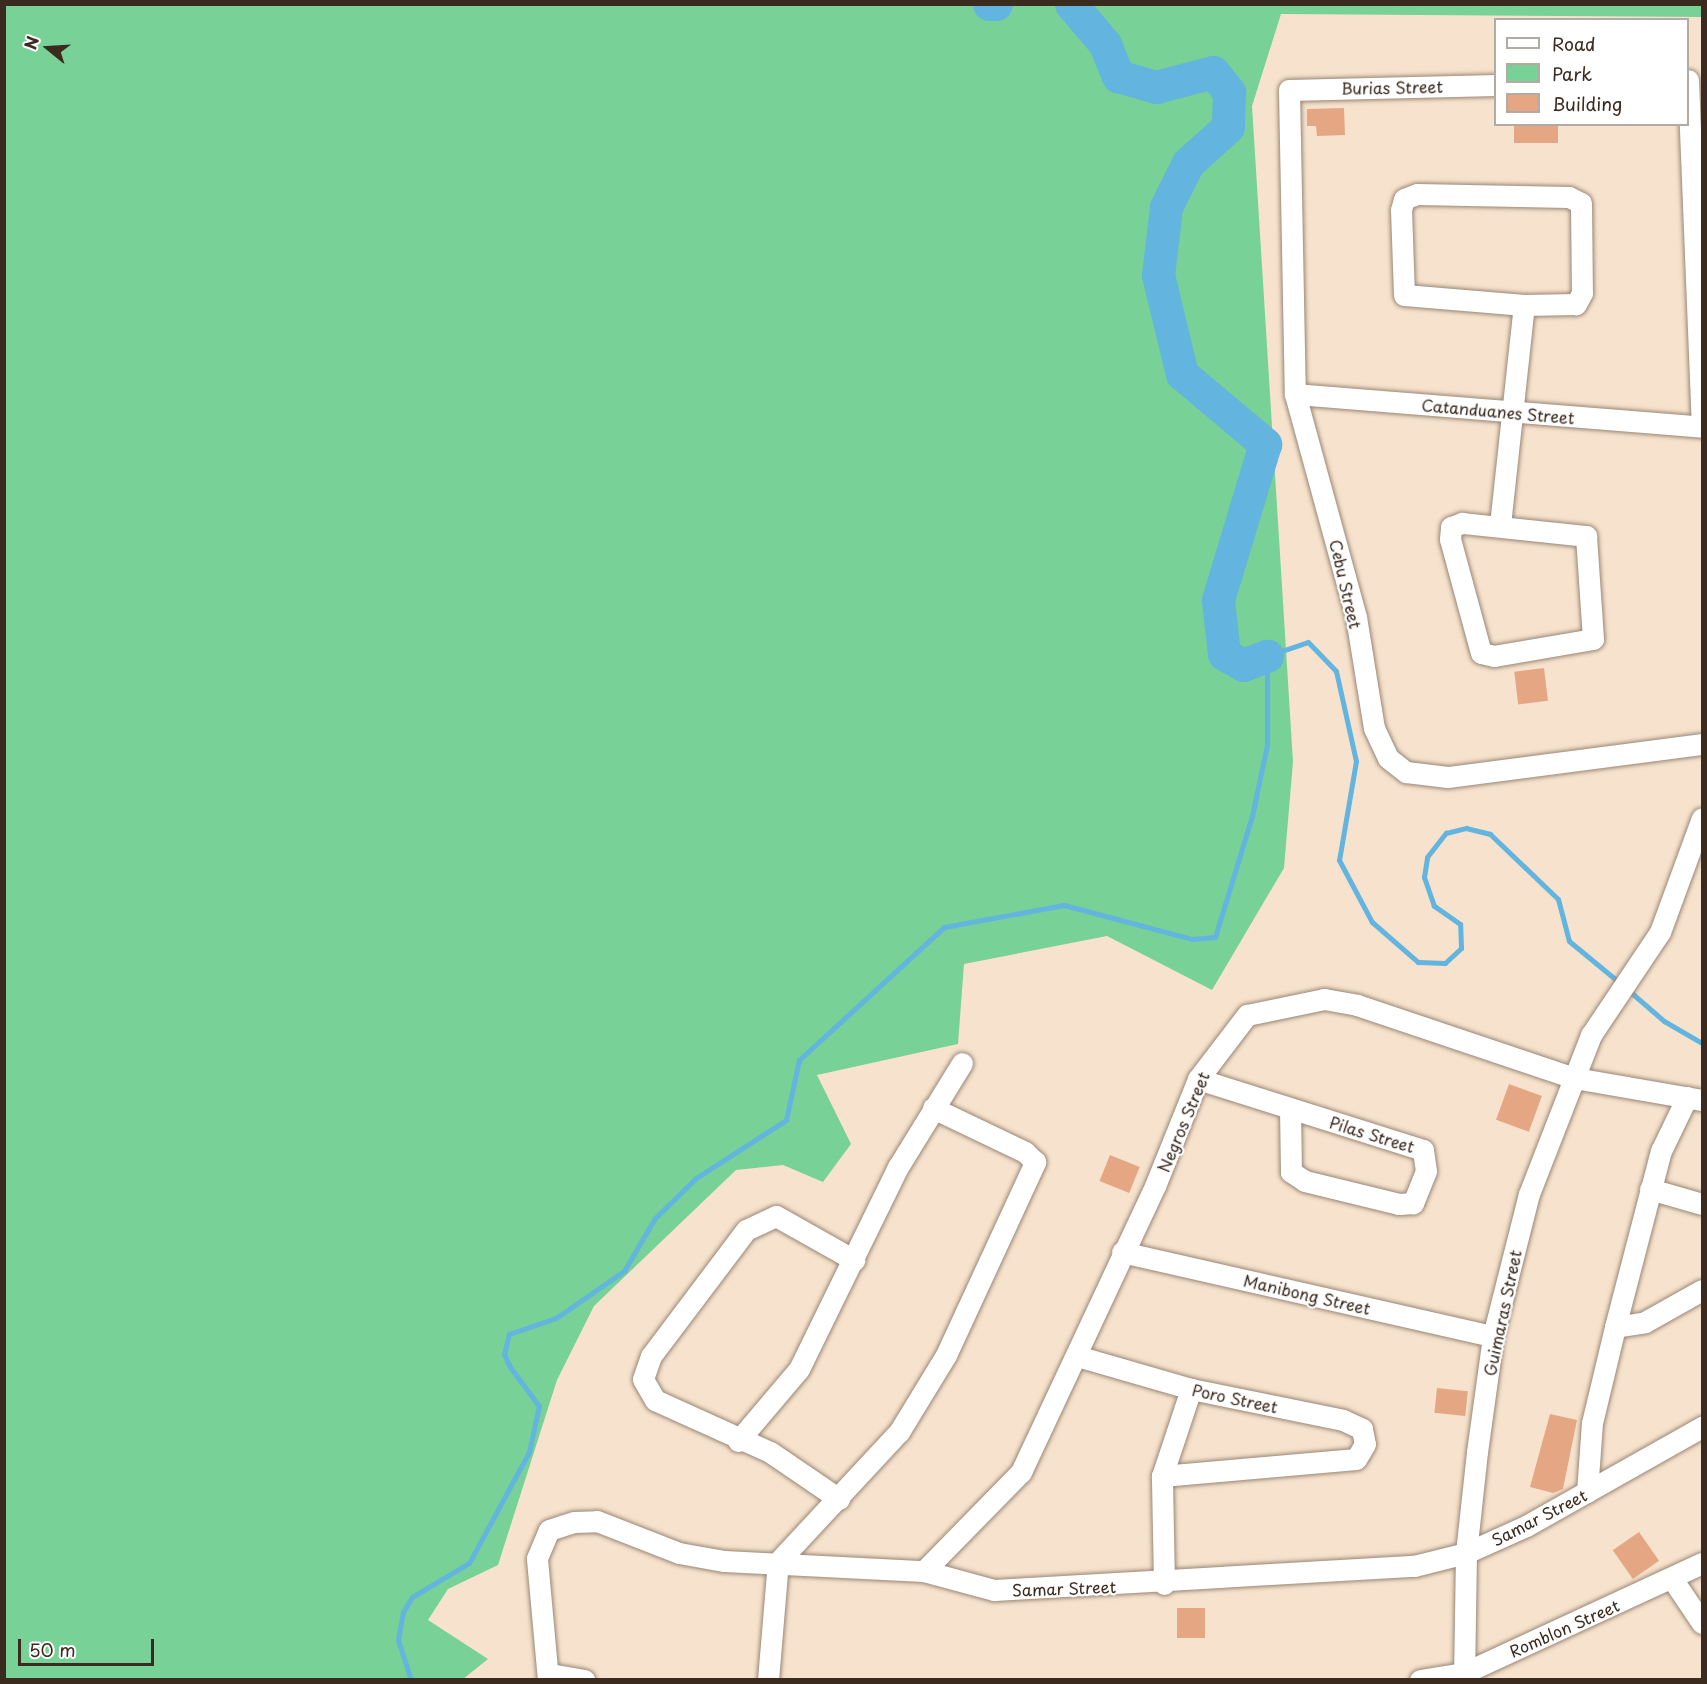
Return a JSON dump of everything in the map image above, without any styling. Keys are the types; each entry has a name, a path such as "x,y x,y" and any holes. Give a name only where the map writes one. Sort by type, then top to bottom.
{"street":[{"path":"1693,80 1702,426"},
{"name":"Burias Street","path":"1290,90 1494,84"},
{"name":"Cebu Street","path":"1290,90 1294,394 1356,617 1374,728 1388,758 1406,772 1448,777 1702,744"},
{"path":"1440,195 1569,197 1581,203 1582,293 1576,304 1524,305 1404,295 1404,199 1440,195"},
{"path":"1500,525 1509,413 1524,305"},
{"name":"Catanduanes Street","path":"1294,394 1509,413 1702,426"},
{"path":"1500,525 1586,536 1593,639 1494,656 1481,653 1450,527 1500,525"},
{"name":"Guimaras Street","path":"1464,1676 1466,1553 1493,1336 1529,1194 1591,1035 1643,963 1660,932 1702,818"},
{"name":"Negros Street","path":"924,1571 1021,1473 1077,1356 1122,1252 1155,1186 1198,1079 1247,1015 1324,999 1357,1005 1574,1078 1695,1098"},
{"path":"738,1441 799,1369 933,1108 962,1063"},
{"name":"Pilas Street","path":"1198,1079 1423,1150 1426,1170 1413,1203 1399,1204 1315,1184 1292,1172 1290,1109"},
{"path":"1587,1492 1592,1423 1650,1189 1695,1098"},
{"path":"768,1680 778,1562 899,1432 946,1355 1035,1162 1025,1152 933,1108"},
{"path":"1650,1189 1702,1204"},
{"path":"839,1499 770,1452 738,1441 656,1400 643,1379 651,1356 746,1230 776,1216 854,1260"},
{"name":"Manibong Street","path":"1122,1252 1493,1336"},
{"path":"1615,1327 1645,1322 1702,1290"},
{"name":"Poro Street","path":"1077,1356 1191,1389 1344,1420 1362,1429 1365,1444 1356,1459 1162,1476"},
{"path":"1164,1584 1162,1476 1191,1389"},
{"name":"Samar Street","path":"549,1677 537,1585 537,1558 549,1530 597,1521 679,1553 924,1571 994,1590 1164,1584 1414,1566 1466,1553 1587,1492 1702,1427"},
{"name":"Romblon Street","path":"1420,1680 1464,1676 1673,1580 1702,1563"},
{"path":"1673,1580 1702,1623"},
{"path":"549,1677 584,1680"}],"green space":[{"path":"5,4 1702,5 1702,17 1281,14 1252,106 1293,762 1284,868 1212,990 1107,936 964,964 958,1044 817,1075 851,1144 823,1182 783,1165 736,1170 594,1306 557,1380 498,1565 448,1589 428,1620 488,1659 463,1679 5,1679"}],"building":[{"path":"1344,108 1345,135 1317,136 1316,126 1307,126 1307,109"},
{"path":"1514,126 1558,126 1558,143 1514,143"},
{"path":"1544,668 1548,701 1518,704 1514,672"},
{"path":"1509,1084 1542,1096 1529,1132 1496,1120"},
{"path":"1110,1155 1140,1167 1129,1193 1100,1181"},
{"path":"1437,1388 1468,1391 1465,1416 1434,1413"},
{"path":"1550,1414 1577,1420 1563,1489 1553,1493 1530,1487"},
{"path":"1639,1532 1659,1561 1633,1579 1613,1550"},
{"path":"1177,1608 1205,1608 1205,1638 1177,1638"}],"waterway":[{"path":"989,4 996,4"},
{"path":"1071,4 1105,44 1118,76 1156,87 1213,72 1229,92 1228,127 1188,163 1166,207 1158,275 1182,374 1265,444 1218,600 1224,654 1243,665 1267,656"},
{"path":"411,1680 398,1640 403,1612 412,1597 469,1563 529,1452 539,1406 510,1367 504,1354 509,1334 556,1318 624,1271 655,1218 696,1178 786,1120 799,1060 944,927 1064,905 1192,939 1215,937 1252,816 1267,745 1267,656 1308,642 1336,671 1356,761 1339,860 1372,922 1418,962 1445,963 1461,948 1460,924 1434,906 1424,877 1427,857 1446,833 1466,828 1490,834 1558,899 1569,941 1620,983"},
{"path":"1627,989 1664,1021 1702,1043"}]}
